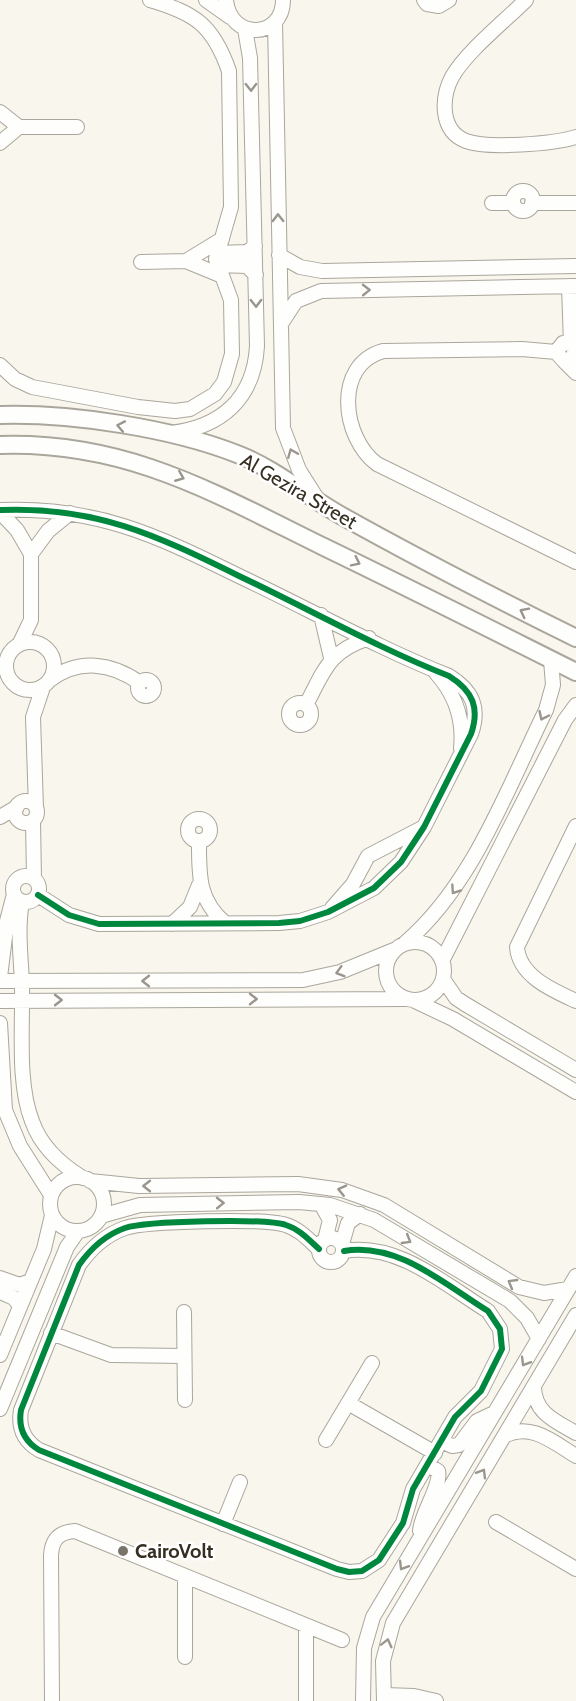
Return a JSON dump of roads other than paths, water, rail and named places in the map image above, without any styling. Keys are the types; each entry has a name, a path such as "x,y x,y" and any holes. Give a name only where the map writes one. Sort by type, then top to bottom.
{"main road":[{"name":"Al Gezira Street","path":"0,415 82,419 202,442 239,455 275,472 321,504 415,557 575,637"},
{"name":"Al Gezira Street","path":"0,445 73,448 113,455 161,470 201,487 576,672"}],"street":[{"path":"0,365 15,379 32,387 138,407 175,411 190,409 215,394 230,368 231,300 218,264 222,239 229,224 231,207 229,71 212,35 198,20 181,9 150,0"},
{"path":"206,0 245,29 263,29 274,22 280,15 283,0"},
{"path":"226,0 230,17"},
{"path":"424,0 427,4 438,6 449,0"},
{"path":"526,0 452,78 445,100 446,122 458,138 477,143 540,144 576,137"},
{"path":"274,22 283,428 300,470 321,504"},
{"path":"163,434 204,426 222,416 237,402 254,372 257,346 256,275 250,58 245,29"},
{"path":"0,112 19,127 77,127"},
{"path":"0,143 19,127"},
{"path":"492,203 513,203 516,194 522,192 529,194 532,203 576,202"},
{"path":"186,261 222,239"},
{"path":"218,264 247,252 255,246"},
{"path":"279,255 300,267 334,271 576,266"},
{"path":"141,262 186,261 247,266 256,275"},
{"path":"334,271 334,290"},
{"path":"280,324 296,301 308,294 334,290 572,286 574,349 562,343 560,357"},
{"path":"257,346 281,347"},
{"path":"576,373 560,357 522,349 383,351 364,359 351,377 350,424 362,451 377,464 576,562"},
{"path":"0,511 70,513 106,520 150,534 461,684 471,694 476,707 476,721 424,827 401,862 374,888 328,912 300,921 107,925 84,921 69,915 38,895"},
{"path":"0,511 17,530 31,554 31,620 39,644 51,655 81,666 112,668 140,682"},
{"path":"31,554 48,531 70,513"},
{"path":"321,615 331,658"},
{"path":"31,620 9,652 4,677 20,689 33,717"},
{"path":"306,705 331,658 355,643 369,638"},
{"path":"9,652 39,644"},
{"path":"0,881 17,894 32,901 38,895 39,886 34,879 25,812 35,779 33,717 46,683 54,672 51,655"},
{"path":"551,660 553,685 546,710 467,871 446,903 389,957 386,974 392,990 453,1019 576,1092"},
{"path":"20,689 35,690 64,670 81,666"},
{"path":"576,705 565,720 442,961 443,979 448,989 465,1004 576,1070"},
{"path":"0,817 25,812"},
{"path":"0,822 25,812"},
{"path":"576,826 517,947 521,966 527,973 576,1001"},
{"path":"328,912 346,893 368,856 424,827"},
{"path":"199,842 200,885 209,907 225,923"},
{"path":"391,844 401,862"},
{"path":"357,876 374,888"},
{"path":"34,879 20,878 7,921 0,979 22,981 303,980 340,972 400,947 423,943 431,947 442,961"},
{"path":"172,924 190,907 200,885"},
{"path":"17,894 22,981 24,1093 32,1123 48,1149 58,1160 87,1179 103,1196 101,1216"},
{"path":"190,907 209,907"},
{"path":"0,1001 410,1000 433,995 443,979"},
{"path":"0,1023 4,1110 20,1146 51,1195 52,1215 44,1249 0,1355"},
{"path":"51,1195 55,1188 68,1178 139,1186 298,1184 342,1190 384,1205 519,1287 544,1293 568,1289"},
{"path":"52,1215 58,1224 78,1231 87,1229 101,1216 140,1205 299,1202 321,1204 360,1214 510,1301 527,1318 538,1339"},
{"path":"321,1204 330,1220 320,1256 328,1262 339,1260 348,1222 360,1214"},
{"path":"277,1222 322,1244 334,1238 343,1247 370,1249 398,1256 488,1311 498,1324 503,1342 498,1361 481,1391 459,1412 413,1489 401,1528 379,1560 362,1571 343,1571 39,1450 29,1442 22,1431 21,1410 79,1265 98,1243 128,1227 149,1223 277,1222"},
{"path":"0,1408 67,1247 78,1231"},
{"path":"363,1701 362,1664 367,1632 381,1603 576,1276"},
{"path":"0,1278 20,1285 30,1281"},
{"path":"0,1292 14,1298 20,1306"},
{"path":"184,1312 185,1400"},
{"path":"436,1701 384,1698 383,1661 393,1623 576,1315"},
{"path":"29,1338 49,1339 111,1356 184,1356"},
{"path":"326,1440 372,1363"},
{"path":"534,1386 536,1403 541,1411 576,1433"},
{"path":"348,1403 438,1447 459,1445 477,1421 494,1413"},
{"path":"504,1436 512,1432 529,1430 576,1456"},
{"path":"420,1537 422,1518 439,1477 438,1471 428,1465"},
{"path":"223,1524 240,1482"},
{"path":"496,1522 576,1569"},
{"path":"52,1701 51,1555 52,1545 57,1537 65,1532 75,1531 342,1640"},
{"path":"185,1576 185,1657"},
{"path":"306,1627 306,1701"}],"place":[{"name":"CairoVolt","path":"123,1551"}]}
